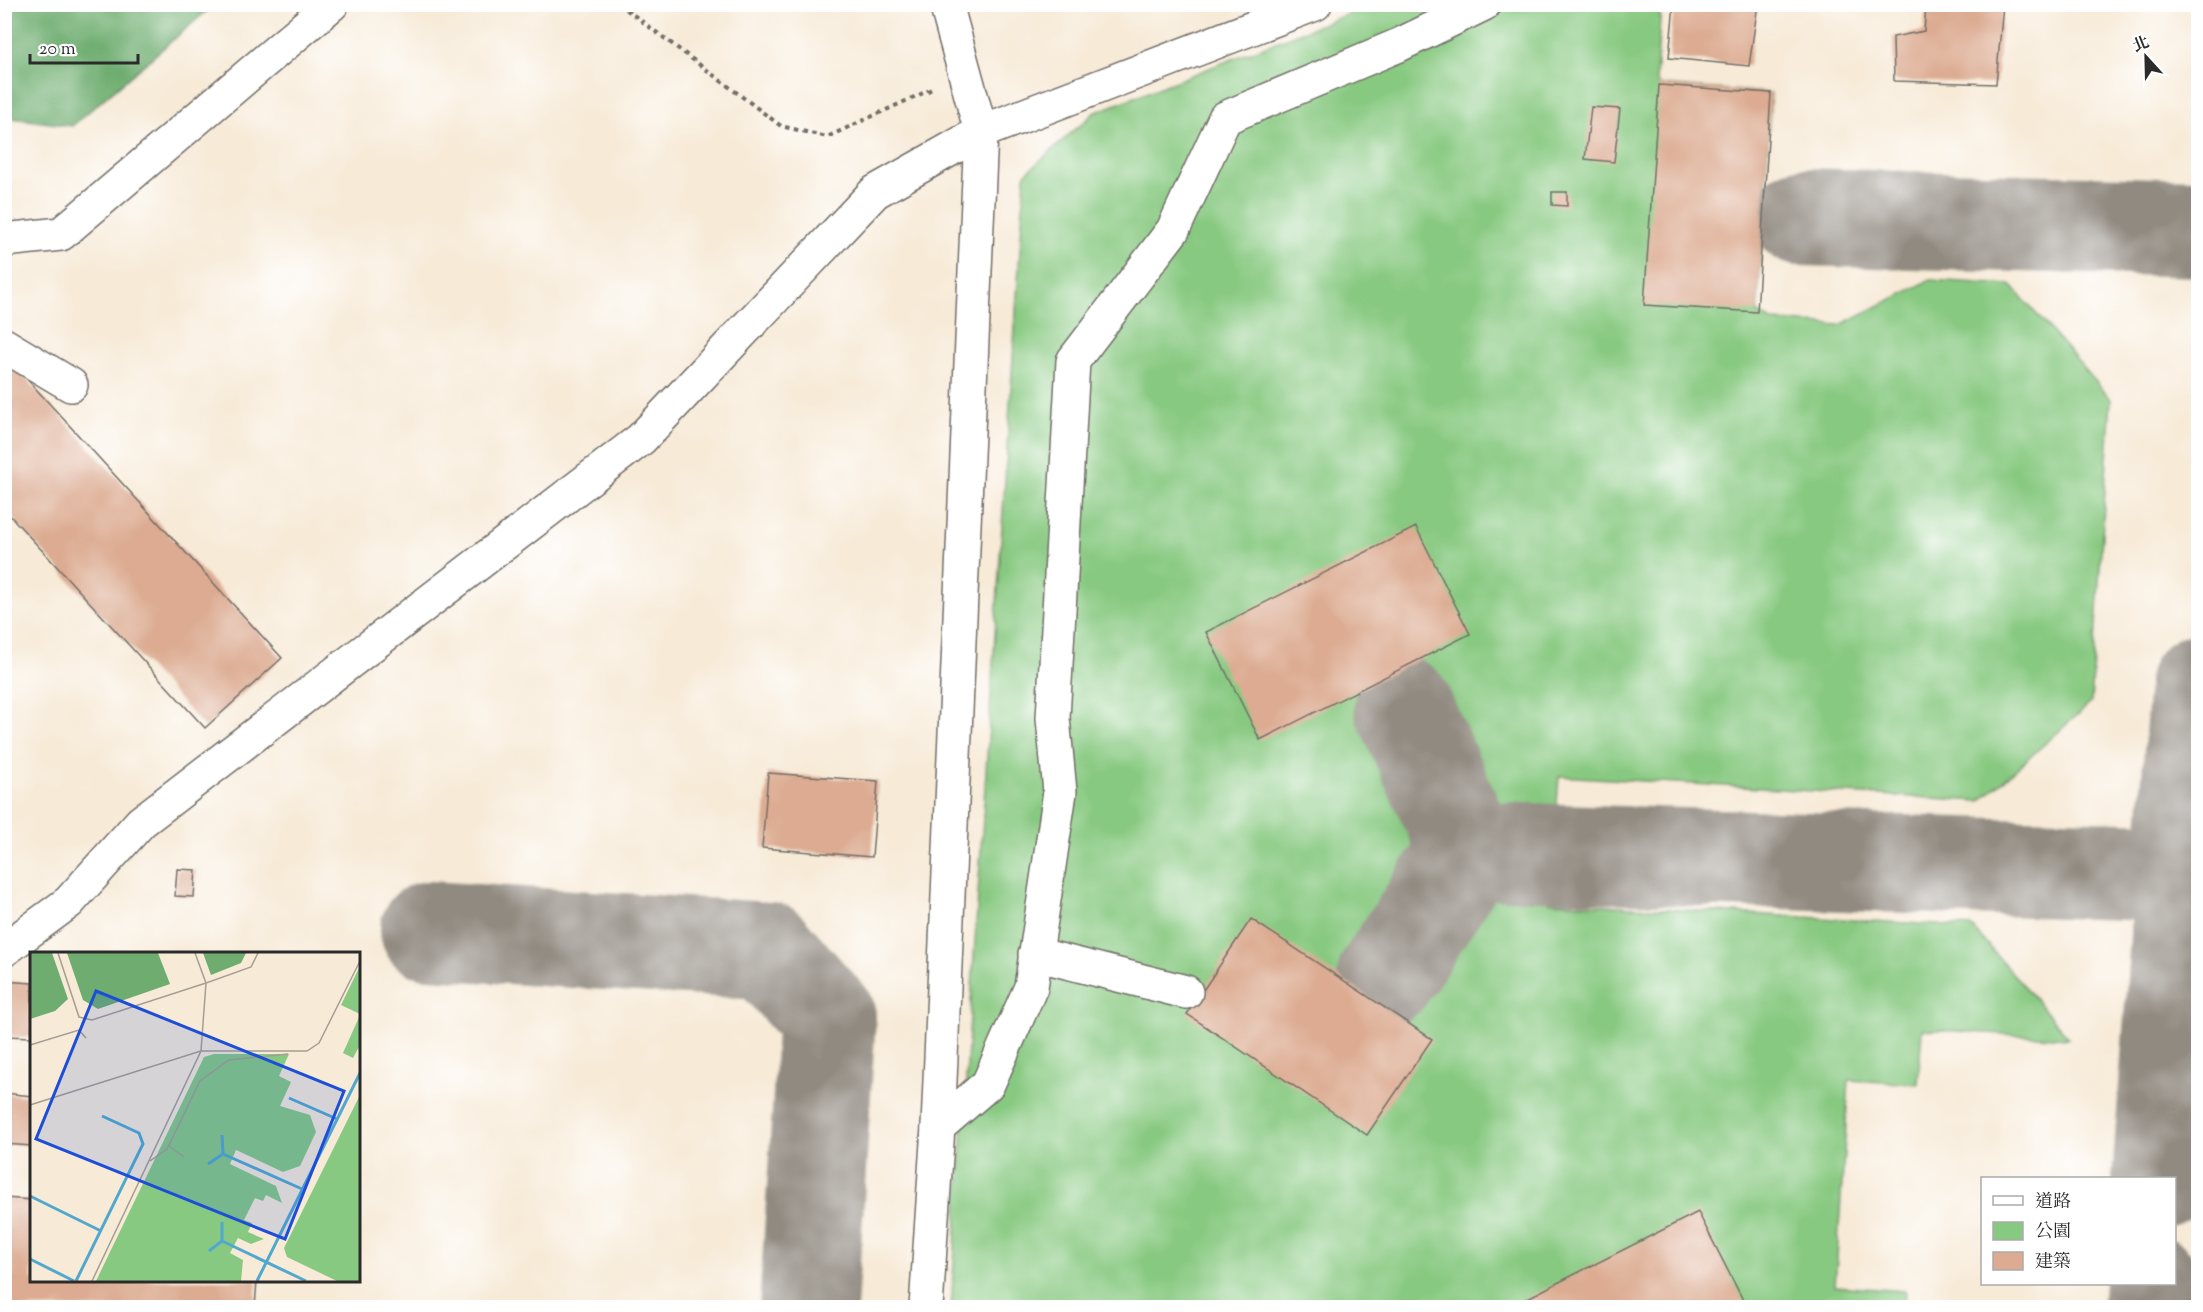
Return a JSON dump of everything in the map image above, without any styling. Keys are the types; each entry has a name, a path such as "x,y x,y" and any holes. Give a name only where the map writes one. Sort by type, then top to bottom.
{"street":[{"path":"4,240 61,234 332,4"},
{"path":"926,1308 938,1127 981,132 946,4"},
{"path":"4,951 69,902 141,822 641,439 875,192 981,132 1315,4"},
{"path":"938,1127 988,1084 1030,987 1060,792 1053,718 1073,361 1173,230 1225,118 1399,45 1484,4"},
{"path":"4,345 71,385"},
{"path":"1035,954 1186,992"}],"path":[{"path":"620,4 781,126 827,137 965,74"}],"green space":[{"path":"5,4 214,5 72,126 5,117"},
{"path":"1371,5 1661,5 1656,78 1659,85 1771,93 1757,312 1771,321 1840,325 1930,280 2011,285 2111,399 2091,703 1980,801 1559,776 1550,902 1972,927 2069,1038 1922,1029 1918,1084 1849,1080 1835,1286 1905,1291 1904,1307 951,1308 1025,174 1094,113"}],"building":[{"path":"1674,4 1758,4 1749,66 1669,58"},
{"path":"1926,5 2003,5 1996,84 1894,81 1893,37 1924,31"},
{"path":"1659,85 1771,93 1757,312 1644,305"},
{"path":"1591,107 1620,109 1614,162 1585,159"},
{"path":"1552,192 1567,192 1567,206 1552,205"},
{"path":"4,354 282,658 205,728 4,509"},
{"path":"1416,527 1470,634 1260,740 1206,632"},
{"path":"768,773 878,781 872,857 762,848"},
{"path":"177,869 196,870 194,897 175,896"},
{"path":"1251,919 1432,1039 1367,1135 1187,1014"},
{"path":"4,981 30,983 30,1037 4,1036"},
{"path":"4,1093 30,1096 30,1146 4,1144"},
{"path":"4,1198 30,1200 30,1282 257,1282 255,1308 4,1308"},
{"path":"1698,1212 1747,1308 1508,1308"}],"taxiway":[{"path":"1801,217 2198,228"},
{"path":"2161,1177 2198,683"},
{"path":"1386,976 1468,850 1403,706"},
{"path":"1468,850 2184,873"},
{"path":"429,930 768,951 827,1018 808,1308"},
{"path":"2151,1308 2153,1285"}]}
